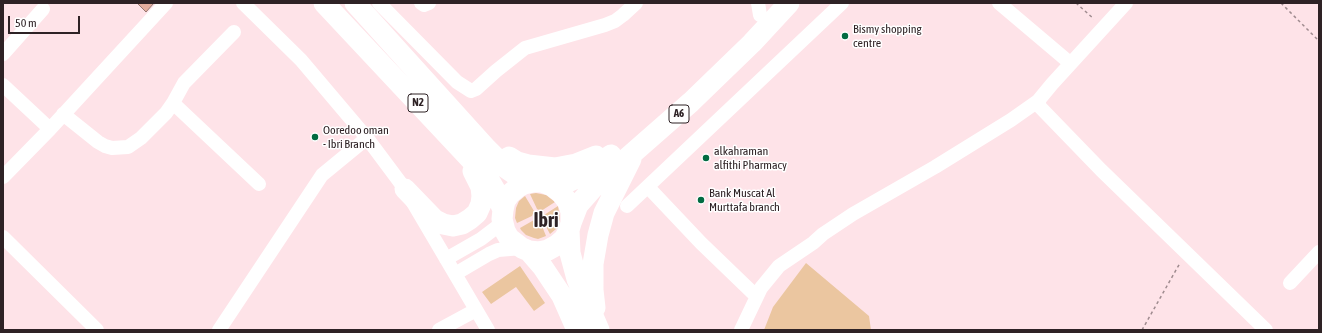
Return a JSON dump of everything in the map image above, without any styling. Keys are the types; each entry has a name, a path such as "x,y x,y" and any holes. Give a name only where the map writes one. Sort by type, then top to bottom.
{"highway":[{"name":"N2","path":"324,3 488,178 495,190 509,238 526,250 542,266 562,296 577,330"},
{"name":"N2","path":"355,3 506,168 519,177 547,184"},
{"name":"A6","path":"547,184 568,182 585,174 674,119 752,43 789,3"},
{"name":"A6","path":"570,227 578,205 587,194 763,7"},
{"path":"456,114 497,150 517,162 541,167 555,168 576,164 599,155 631,146"},
{"path":"600,330 594,296 593,264 595,249 604,213 631,146"},
{"path":"405,189 435,220 443,224 453,226 462,224 470,219 477,212 481,204 481,187 460,148"},
{"path":"502,217 510,194 517,188 529,183 547,184 561,192 568,202 571,212 570,253 577,279 600,330"},
{"path":"526,250 539,252 548,250 564,239 570,227"}],"street":[{"path":"3,177 50,129 166,3"},
{"path":"244,3 301,60 367,138 405,189 488,330"},
{"path":"379,3 457,82 471,91 476,89 525,48 615,21 636,3"},
{"path":"421,3 424,5 429,3"},
{"path":"628,206 842,3"},
{"path":"999,3 1070,63"},
{"path":"741,330 756,296 765,282 780,266 831,228 935,167 1011,120 1038,101 1070,63 1126,3"},
{"path":"6,44 43,9"},
{"path":"63,114 98,142 112,148 120,148 135,143 166,113 174,103 180,89 189,77 234,32"},
{"path":"3,85 50,129"},
{"path":"1038,101 1042,110 1101,170 1266,330"},
{"path":"174,103 259,184"},
{"path":"219,330 322,175 367,138"},
{"path":"648,187 701,243 756,296"},
{"path":"446,260 481,239 502,217"},
{"path":"3,237 97,330"},
{"path":"455,274 488,254 498,250 526,250"},
{"path":"1290,283 1319,252"},
{"path":"439,330 476,310"}],"path":[{"path":"1076,3 1103,27"},
{"path":"1281,3 1319,41"},
{"path":"1142,330 1186,253"}],"shaded area":[{"path":"536,193 546,195 555,202 541,211 537,209 530,194"},
{"path":"525,196 534,211 532,216 517,223 515,218 516,208 519,201"},
{"path":"558,206 560,219 556,229 550,234 542,219 544,215"},
{"path":"534,220 540,221 546,236 538,239 526,235 521,230 520,228"},
{"path":"806,263 869,316 871,330 764,330 773,307"},
{"path":"520,266 545,303 534,311 516,287 491,304 482,292"}],"building":[{"path":"137,3 154,3 146,12"}],"place":[{"name":"Bismy shopping centre","path":"845,36"},
{"name":"Ooredoo oman - Ibri Branch","path":"315,137"},
{"name":"alkahraman alfithi Pharmacy","path":"706,158"},
{"name":"Bank Muscat Al Murttafa branch","path":"701,200"}],"district":[{"name":"Ibri","path":"546,221"}]}
